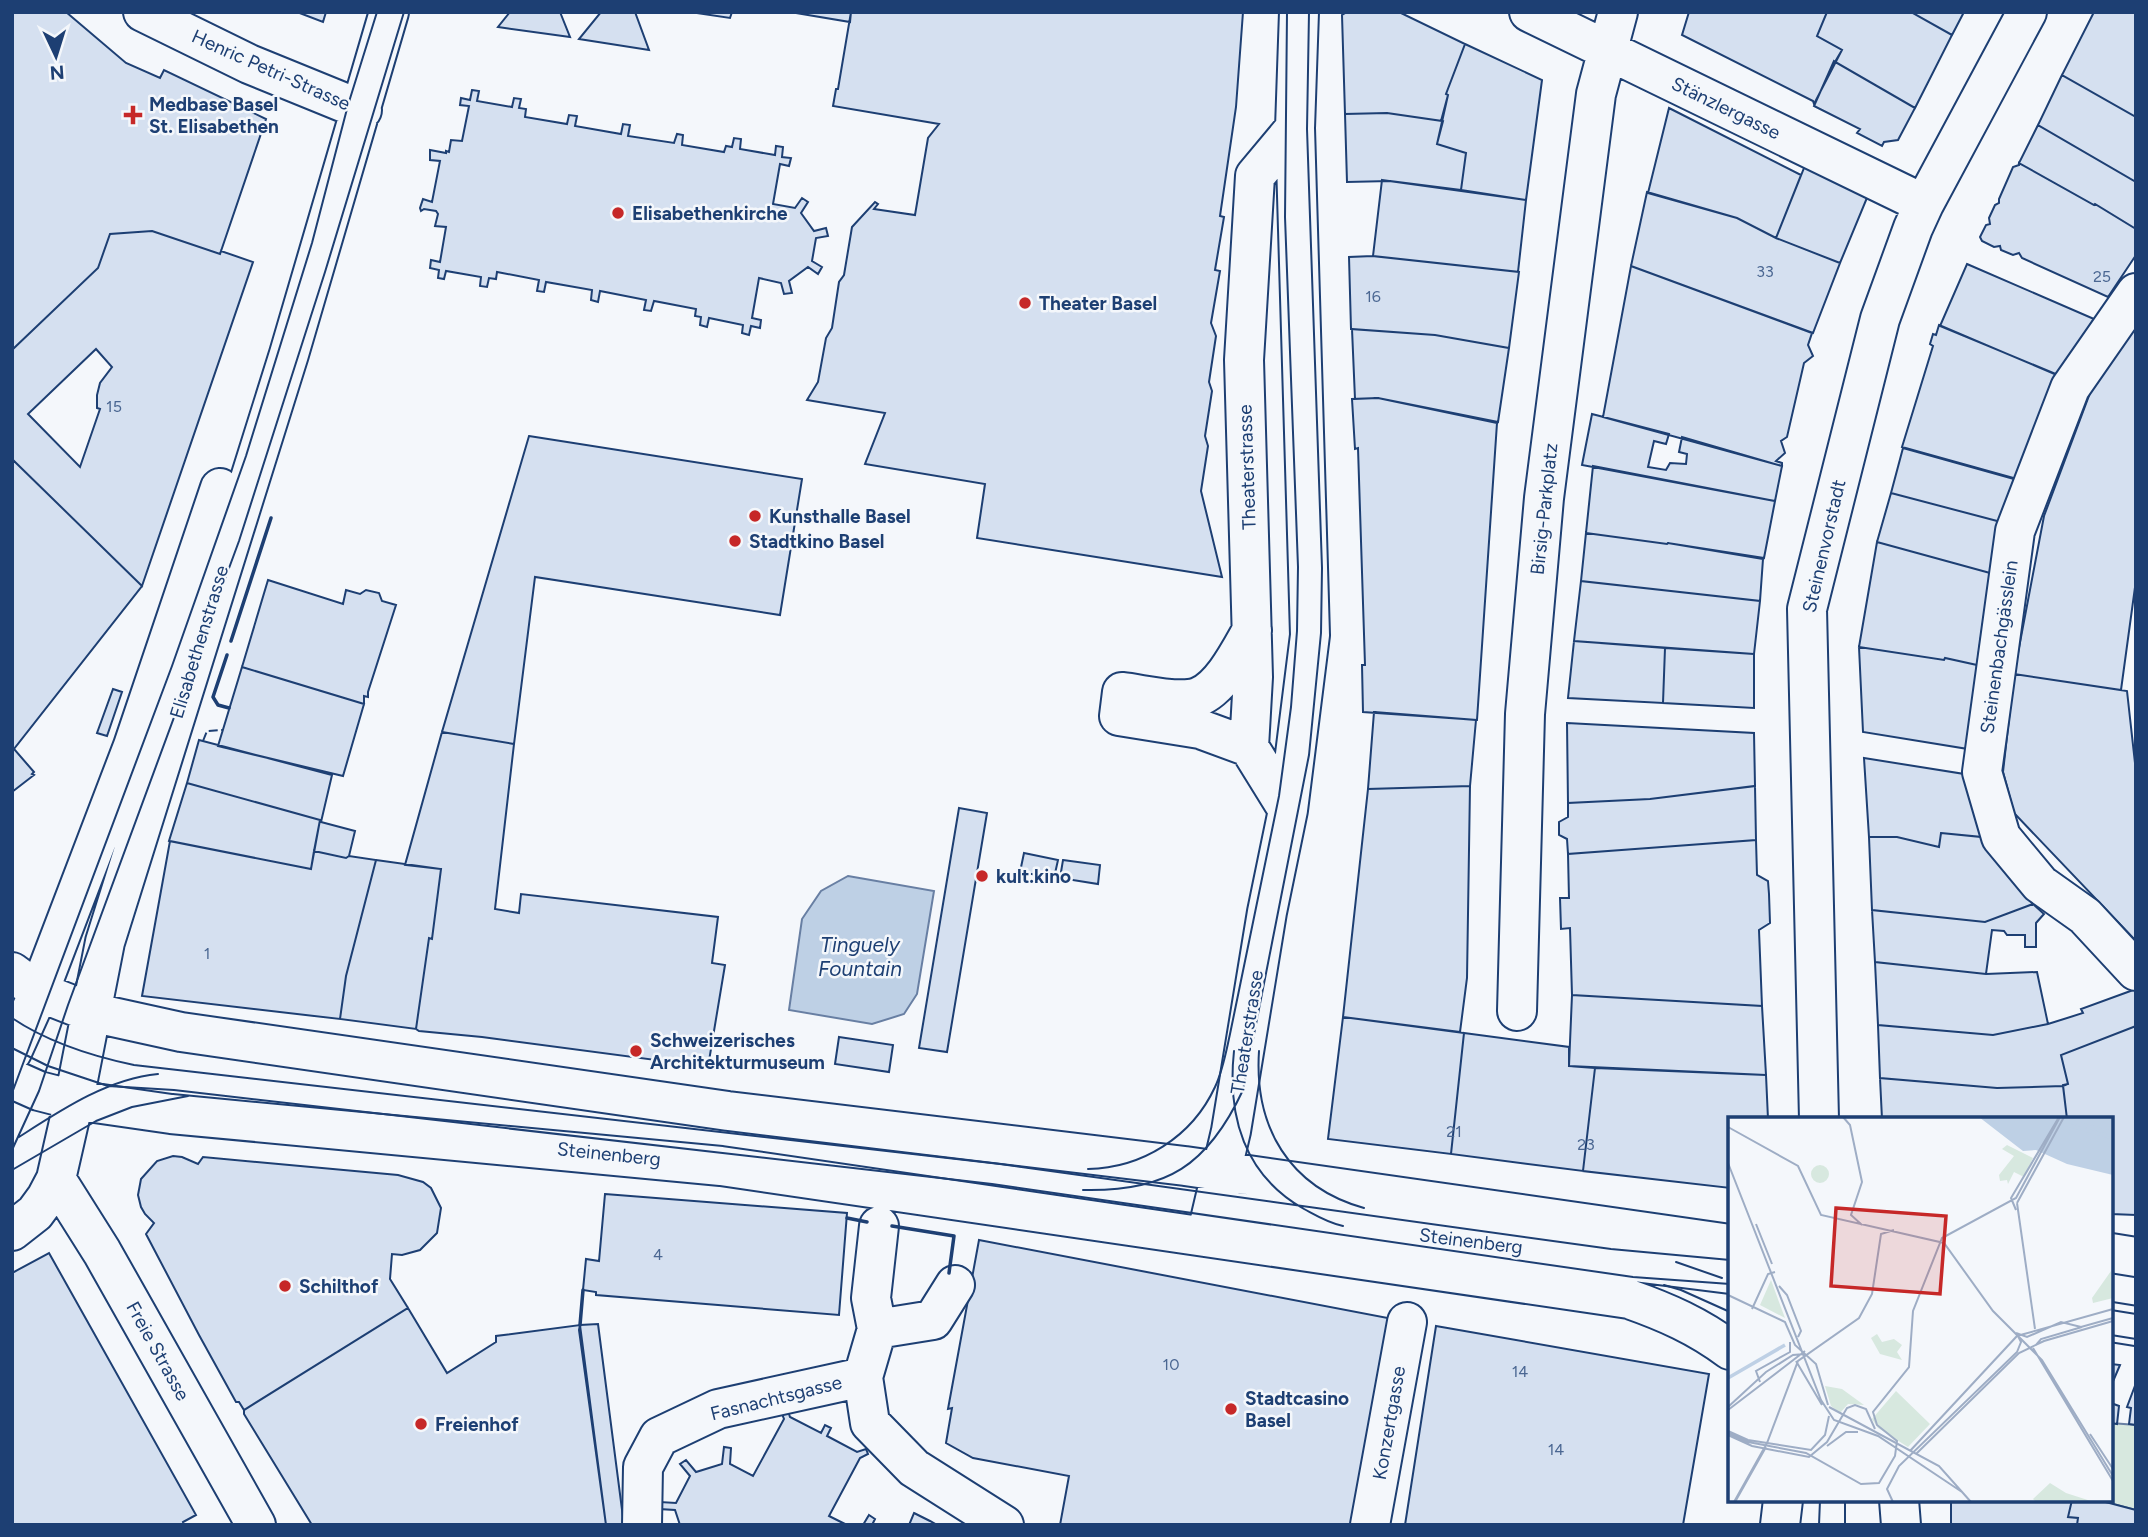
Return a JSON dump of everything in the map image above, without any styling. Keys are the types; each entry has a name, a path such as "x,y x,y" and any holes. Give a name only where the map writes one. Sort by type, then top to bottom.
{"street":[{"name":"Henric Petri-Strasse","path":"143,12 248,64 362,110"},
{"name":"Elisabethenstrasse","path":"12,1052 50,995 105,942 297,330 389,12"},
{"name":"Theaterstrasse","path":"1222,1171 1267,912 1288,810 1310,635 1295,128 1299,12"},
{"name":"Stänzlergasse","path":"1528,12 1924,204"},
{"name":"Birsig-Parkplatz","path":"1517,1011 1525,714 1544,498 1595,94 1618,12"},
{"name":"Steinenvorstadt","path":"1819,1117 1807,609 1880,318 1913,228 2027,12"},
{"name":"Elisabethenstrasse","path":"12,1231 35,1213 56,1179 74,1100 50,995 230,459 286,276 362,110"},
{"name":"Theaterstrasse","path":"1249,747 1253,677 1244,360 1255,176 1295,128"},
{"name":"Steinenbachgässlein","path":"2136,293 2070,388 2015,531 1982,772 2001,837 2040,884 2085,916 2136,971"},
{"path":"1252,630 1234,663 1214,685 1198,697 1177,699 1122,692 1119,716 1200,729 1249,747 1288,810"},
{"name":"Steinenberg","path":"50,995 181,1032 728,1111 1222,1171 1728,1244"},
{"name":"Steinenberg","path":"12,1079 39,1091 74,1100 171,1114 721,1166 1210,1223 1728,1274"},
{"path":"1210,1223 1222,1171"},
{"name":"Freie Strasse","path":"56,1179 102,1252 256,1525"},
{"name":"Steinenberg","path":"1210,1223 1629,1299 1675,1315 1721,1343"},
{"path":"879,1226 870,1298 877,1329 933,1320 955,1285"},
{"path":"2113,1253 2136,1257"},
{"name":"Konzertgasse","path":"1370,1525 1407,1322"},
{"path":"2113,1322 2136,1326"},
{"name":"Fasnachtsgasse","path":"877,1329 863,1377 870,1423 914,1468 1003,1525"},
{"name":"Fasnachtsgasse","path":"642,1525 643,1467 659,1437 718,1409 863,1377"},
{"path":"1780,1525 1783,1502"},
{"path":"1899,1502 1901,1525"}],"shaded area":[{"path":"2113,1423 2136,1425 2136,1510 2106,1502 2113,1502"}],"water":[{"name":"Tinguely Fountain","path":"848,876 934,891 917,994 904,1014 872,1024 789,1010 802,919 821,891"}],"building":[{"path":"12,12 66,12 126,63 160,78 164,70 266,119 220,254 152,231 110,234 98,268 12,350"},
{"path":"297,12 326,12 323,22"},
{"path":"510,12 560,12 570,37 498,27"},
{"path":"601,12 635,12 649,50 579,39"},
{"path":"690,12 732,12 730,18"},
{"path":"790,12 851,12 850,22"},
{"name":"Theater Basel","path":"851,12 1243,12 1236,107 1220,216 1224,217 1215,270 1220,271 1211,323 1216,336 1205,436 1208,446 1201,491 1222,577 977,538 985,484 865,464 885,413 807,400 818,382 826,338 832,328 839,282 844,275 852,227 875,202 878,204 874,209 915,215 928,138 939,124 833,106"},
{"path":"1347,12 1399,12 1465,44 1446,94 1448,95 1441,121 1387,113 1345,114 1342,15"},
{"path":"1689,12 1827,12 1817,36 1842,50 1814,104 1813,101 1682,35"},
{"path":"1827,12 1911,12 1952,35 1915,108 1835,62 1842,50 1817,36"},
{"path":"1911,12 1964,12 1952,35"},
{"path":"2094,12 2136,12 2136,117 2062,75"},
{"path":"1465,44 1542,80 1526,200 1461,190 1466,153 1437,144 1448,95 1446,94"},
{"path":"1834,61 1915,108 1898,140 1884,142 1882,146 1857,133 1860,129 1814,106"},
{"path":"2062,75 2136,117 2136,182 2038,125"},
{"name":"Elisabethenkirche","path":"472,90 479,91 477,101 512,107 514,98 521,99 519,108 526,109 525,117 567,124 569,115 577,116 575,126 621,134 623,124 630,125 628,136 674,143 677,134 683,135 682,145 724,152 726,146 732,147 734,138 741,139 740,149 775,155 776,146 783,147 782,157 791,158 789,166 780,164 773,204 795,208 802,198 808,202 801,213 814,231 826,228 828,236 816,238 812,261 822,267 818,274 808,267 789,281 792,293 784,294 781,283 759,278 752,318 761,320 760,328 751,326 749,335 742,333 743,325 709,318 707,327 700,325 701,317 695,316 696,309 654,301 651,311 644,310 646,300 600,291 598,302 591,300 592,290 546,282 544,292 537,291 539,280 497,272 496,279 489,278 487,287 480,286 481,277 446,271 444,279 438,278 439,270 430,268 431,260 440,262 446,227 435,226 438,214 436,211 421,211 420,208 423,199 432,202 440,161 430,160 430,150 446,153 449,152 451,140 462,141 469,106 460,105 461,98 470,100"},
{"path":"1669,108 1801,175 1776,238 1737,218 1648,193"},
{"path":"1387,113 1443,121 1437,144 1466,153 1461,190 1390,181 1347,182 1345,114"},
{"path":"2038,125 2136,182 2136,229 2019,163"},
{"path":"1806,163 1869,193 1840,263 1776,238"},
{"path":"2019,163 2136,229 2136,255 2108,297 2022,258 2019,253 2013,255 2001,250 2000,246 1994,247 1982,241 1980,237 1986,225 1990,224 1989,218 1995,205 1999,203 2013,167"},
{"path":"1382,180 1526,200 1518,272 1373,256"},
{"path":"1647,192 1737,218 1776,238 1840,263 1813,333 1631,266"},
{"path":"152,231 253,262 142,586 12,459 12,350 98,268 110,234","holes":["96,349 112,367 100,383 97,395 97,408 100,409 80,467 28,414"]},
{"path":"1373,256 1519,272 1509,348 1435,335 1351,329 1349,257"},
{"path":"1967,264 2094,319 2058,375 1940,326"},
{"path":"1631,266 1812,333 1808,345 1813,356 1804,363 1787,437 1781,441 1785,453 1776,461 1782,463 1782,466 1603,417"},
{"path":"2136,324 2136,580 2121,690 2014,674 2044,516 2090,393"},
{"path":"1939,325 2057,375 2017,479 1902,447 1933,346 1930,344 1933,334 1936,335"},
{"path":"1352,329 1435,335 1509,348 1498,422 1378,398 1355,399"},
{"path":"1378,398 1497,423 1477,720 1363,712 1362,665 1365,665 1358,448 1355,449 1352,399"},
{"path":"1592,414 1669,434 1666,444 1654,441 1648,467 1666,470 1670,463 1686,464 1687,454 1679,452 1682,437 1782,466 1775,501 1582,465"},
{"path":"529,436 802,479 780,615 535,577 514,744 442,732"},
{"path":"1903,448 2014,479 2001,522 1891,493"},
{"path":"13,460 142,586 14,749 34,775 12,792"},
{"path":"1593,466 1775,501 1764,558 1586,533"},
{"path":"1891,493 2001,522 1990,573 1877,542"},
{"path":"1586,533 1763,559 1760,601 1581,581"},
{"path":"1877,542 1990,573 1977,665 1859,647"},
{"path":"268,580 343,604 346,590 360,594 366,590 379,593 382,601 396,605 368,697 364,696 364,704 242,667"},
{"path":"1581,581 1760,601 1754,654 1574,641"},
{"path":"1574,641 1665,648 1663,703 1568,698"},
{"path":"1859,647 1977,665 1968,749 1863,732"},
{"path":"1665,648 1754,654 1754,708 1663,703"},
{"path":"242,667 364,704 343,776 218,746"},
{"path":"2014,674 2127,691 2136,772 2136,941 2014,813 2003,772"},
{"path":"113,689 122,692 107,736 97,733"},
{"path":"1374,712 1476,720 1470,786 1368,789"},
{"path":"1567,723 1754,733 1755,786 1650,799 1568,803"},
{"path":"442,732 514,744 495,909 519,913 521,894 718,917 712,963 725,965 708,1067 416,1029 441,869 405,865"},
{"path":"199,740 332,775 321,822 355,831 349,856 346,858 314,851 320,820 187,783"},
{"path":"1864,758 1964,774 1982,837 1941,833 1939,847 1897,837 1869,837"},
{"path":"187,783 320,820 311,869 169,841"},
{"path":"1470,786 1467,978 1460,1032 1343,1017 1368,789"},
{"path":"1755,786 1756,840 1568,854 1567,839 1559,835 1559,822 1568,817 1568,803 1650,799"},
{"path":"959,808 987,813 947,1052 919,1048"},
{"path":"1941,833 1982,837 2033,904 1985,922 1872,910 1869,837 1897,837 1939,847"},
{"path":"1756,840 1757,875 1768,881 1769,894 1770,923 1759,930 1762,1006 1572,995 1570,928 1561,929 1560,898 1569,898 1568,854"},
{"path":"170,841 311,869 314,851 346,858 349,856 376,860 346,976 340,1019 142,996"},
{"path":"1024,853 1058,860 1054,878 1020,872"},
{"path":"376,860 441,869 416,1029 340,1019 346,976"},
{"path":"1063,860 1100,865 1098,884 1060,878"},
{"path":"2033,904 2044,914 2036,923 2036,947 2025,947 2025,935 2007,935 2004,931 1992,930 1986,974 1875,962 1872,910 1985,922"},
{"path":"1875,962 1986,974 2037,972 2048,1024 1993,1035 1878,1025"},
{"path":"2136,989 2136,1026 2061,1055 2068,1084 2063,1086 1997,1088 1880,1078 1878,1025 1993,1035 2048,1024 2083,1013 2081,1009"},
{"path":"1572,995 1762,1006 1766,1075 1569,1066"},
{"path":"1343,1017 1464,1033 1451,1154 1328,1139"},
{"path":"2136,1026 2136,1215 2113,1214 2113,1117 2067,1117 2063,1085 2068,1084 2061,1055"},
{"path":"1464,1033 1569,1047 1569,1066 1595,1068 1583,1171 1451,1154"},
{"path":"839,1037 893,1045 889,1072 835,1064"},
{"path":"1595,1068 1766,1075 1768,1117 1728,1117 1728,1188 1583,1171"},
{"path":"1880,1078 1997,1088 2063,1086 2067,1117 1882,1117"},
{"name":"Schilthof","path":"173,1156 198,1164 203,1157 398,1175 423,1182 431,1188 441,1208 437,1233 420,1250 402,1255 392,1254 390,1279 408,1308 244,1410 239,1402 236,1402 146,1234 154,1223 141,1207 138,1195 141,1179 157,1161"},
{"path":"605,1194 847,1213 839,1315 596,1295 596,1292 583,1290 586,1259 599,1261"},
{"name":"Stadtcasino Basel","path":"979,1240 1393,1319 1359,1525 1060,1525 1069,1476 973,1458 946,1443 952,1408 948,1409"},
{"path":"49,1253 196,1515 183,1522 184,1525 12,1525 12,1273"},
{"name":"Freienhof","path":"408,1308 447,1373 496,1342 496,1336 580,1325 606,1525 312,1525 244,1410"},
{"path":"598,1324 624,1525 606,1525 579,1330 580,1325"},
{"path":"1436,1326 1709,1374 1683,1525 1405,1525"},
{"path":"2113,1364 2120,1365 2113,1381"},
{"path":"2136,1383 2136,1425 2129,1424 2131,1408 2127,1407"},
{"path":"2113,1404 2119,1406 2117,1424 2113,1423"},
{"path":"787,1408 790,1417 821,1433 825,1425 831,1428 827,1436 857,1452 866,1449 868,1454 860,1458 829,1516 847,1525 680,1525 675,1510 659,1509 660,1502 676,1503 690,1476 680,1464 686,1460 696,1472 722,1464 724,1447 731,1448 730,1464 753,1476 784,1419 780,1409"},
{"path":"1951,1502 2072,1502 2068,1517 2078,1518 2077,1525 1951,1525"},
{"path":"2072,1502 2106,1502 2136,1510 2136,1525 2077,1525 2078,1518 2068,1517"},
{"path":"914,1513 930,1521 937,1525 909,1525"},
{"path":"869,1515 875,1519 872,1525 863,1525"}],"tram line":[{"path":"12,1093 172,666 246,456 312,243 348,105 377,12"},
{"path":"12,1150 39,1091 68,1005 239,541 404,12"},
{"path":"1088,1169 1127,1163 1163,1146 1193,1121 1215,1087 1227,1047 1279,796 1291,707 1297,631 1298,567 1285,217 1287,12"},
{"path":"1083,1190 1139,1186 1181,1169 1215,1138 1230,1116 1243,1090 1309,755 1321,633 1322,568 1307,129 1309,12"},
{"path":"12,1018 71,1048 134,1065 1000,1164 1611,1249 1728,1260"},
{"path":"12,1048 48,1066 108,1086 174,1090 992,1184 1633,1277 1728,1284"},
{"path":"1234,1051 1237,1121 1254,1161 1283,1195 1318,1217 1343,1226"},
{"path":"1259,1051 1263,1105 1270,1129 1282,1150 1296,1169 1315,1185 1364,1208"},
{"path":"19,1137 85,1097 121,1082 158,1074"},
{"path":"12,1170 96,1121 132,1107 188,1096"},
{"path":"1676,1262 1722,1278"},
{"path":"1664,1285 1728,1311"},
{"path":"2113,1310 2136,1314"},
{"path":"2113,1335 2136,1339"},
{"path":"1819,1525 1820,1502"},
{"path":"1845,1502 1845,1525"}],"fence":[{"path":"203,741 207,731 223,730"}],"wall":[{"path":"231,641 271,518"},
{"path":"227,655 213,697 218,705 229,708"},
{"path":"847,1218 867,1222"},
{"path":"892,1226 954,1236 949,1273"},
{"path":"580,1325 583,1290"}],"place":[{"name":"Medbase Basel St. Elisabethen","path":"133,115"},
{"name":"Elisabethenkirche","path":"618,213"},
{"name":"Theater Basel","path":"1025,303"},
{"name":"Kunsthalle Basel","path":"755,516"},
{"name":"Stadtkino Basel","path":"735,541"},
{"name":"kult.kino","path":"982,876"},
{"name":"Schweizerisches Architekturmuseum","path":"636,1051"},
{"name":"Schilthof","path":"285,1286"},
{"name":"Stadtcasino Basel","path":"1231,1409"},
{"name":"Freienhof","path":"421,1424"}]}
